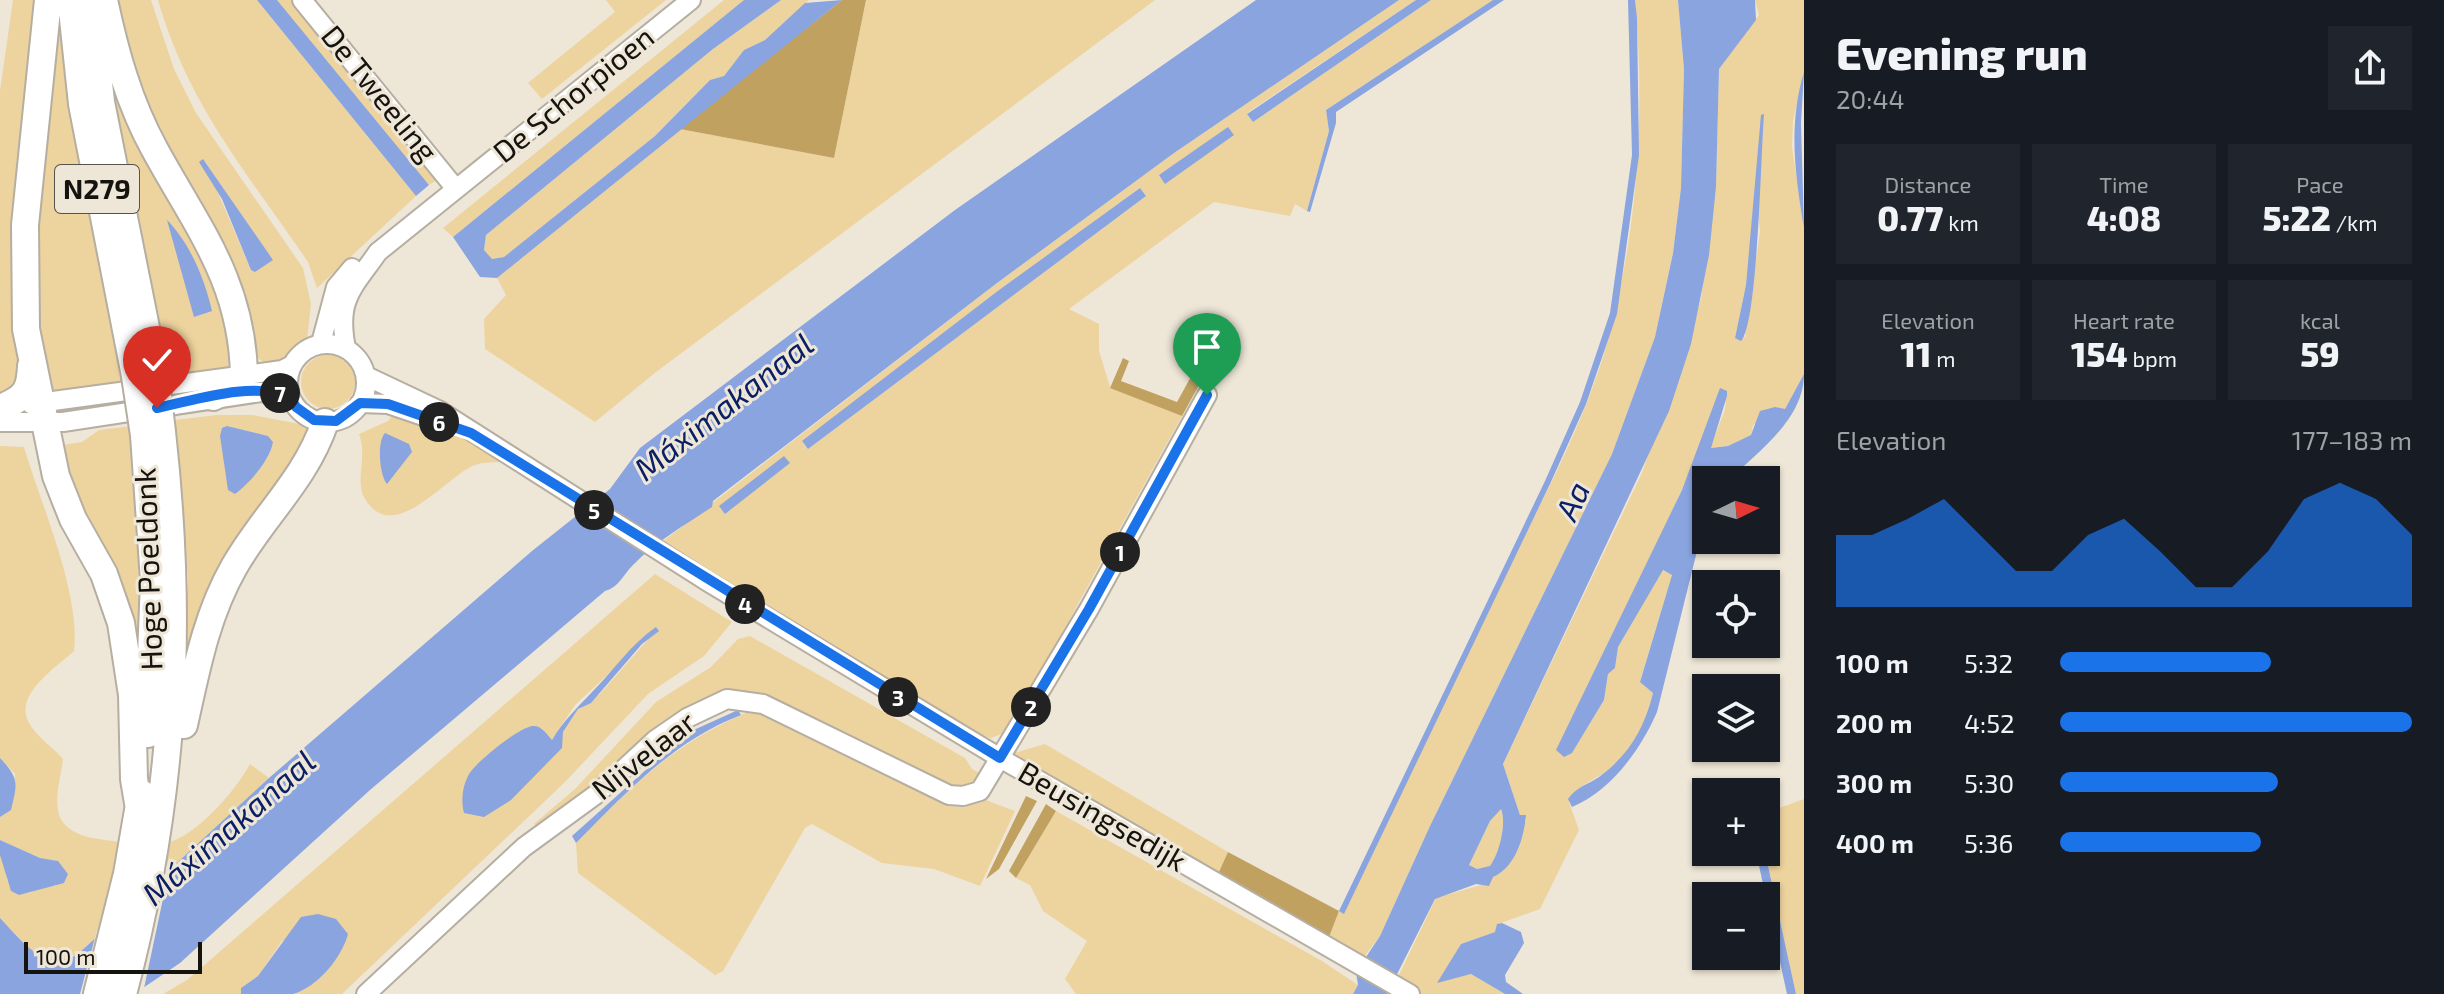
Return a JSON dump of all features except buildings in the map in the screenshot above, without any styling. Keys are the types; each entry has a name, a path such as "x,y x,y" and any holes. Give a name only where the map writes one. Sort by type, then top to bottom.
{"highway":[{"name":"N279","path":"48,0 23,252 31,363 64,498 104,574 121,623 132,695 134,779 139,809"},
{"name":"Hoge Poeldonk","path":"71,0 82,104 145,375"},
{"name":"Hoge Poeldonk","path":"91,0 101,102 145,375 174,594 173,687 167,778 158,845 123,994"},
{"name":"N279","path":"104,0 130,97 155,150 198,220 223,271 243,353 244,375"},
{"name":"N279","path":"2,411 20,399 28,389 31,363"},
{"path":"213,397 235,386 244,375"},
{"name":"N279","path":"167,778 183,730 217,596 257,533 310,462 325,422"},
{"name":"Hoge Poeldonk","path":"97,994 127,874 139,809 154,639 153,433"}],"street":[{"name":"De Tweeling","path":"302,0 456,189"},
{"name":"De Schorpioen","path":"378,252 691,0"},
{"path":"321,343 336,287 363,258 378,252"},
{"path":"346,348 344,318 348,292 378,252"},
{"path":"321,343 346,348 361,363 366,376 360,403 345,417 325,422 304,415 290,397 288,375 292,365 299,355 321,343"},
{"path":"41,414 282,370 292,365"},
{"name":"Beusingsedijk","path":"366,376 440,411 705,580 1000,758 1409,993"},
{"path":"2,411 41,414 261,392 290,397"},
{"path":"1000,758 1089,609 1207,395"},
{"name":"Beusingsedijk","path":"360,403 388,404 471,433"},
{"name":"Nijvelaar","path":"366,994 524,847 598,793 655,740 697,713 727,699 763,704 949,795 963,796 980,791 1000,758"}],"shaded area":[{"path":"13,0 43,0 24,380 0,401 0,91"},
{"path":"110,0 151,0 174,69 196,113 303,268 311,304 307,340 286,362 263,362 253,354 159,148","holes":["204,160 272,260 251,270"]},
{"path":"158,0 257,0 416,196 317,288 308,262 203,106 171,38"},
{"path":"277,0 294,0 440,178 429,185"},
{"path":"606,0 666,0 542,99 528,83 615,12"},
{"path":"724,0 744,0 453,237 443,228"},
{"path":"781,0 809,0 765,40 744,50 724,76 710,80 655,136 504,257 492,259 484,250 486,235 713,49"},
{"path":"842,0 866,0 834,158 680,129"},
{"path":"866,0 1155,0 656,372 595,422 485,349 484,319 506,295 497,278 680,129 834,158"},
{"path":"1399,0 1416,0 1247,113 1253,122 1431,0 1493,0 1326,110 1329,131 1307,211 1295,204 1290,216 1214,202 1069,309 1099,324 1099,351 1110,387 1182,416 1007,732 991,738 968,731 723,583 662,542 997,283 1174,153","holes":["1140,188 1146,196 808,449 802,442 999,290"]},
{"path":"1635,0 1678,0 1684,69 1681,188 1673,252 1655,337 1612,454 1430,826 1380,936 1363,958 1329,937 1339,911 1344,913 1558,468 1604,354 1624,268 1636,178 1639,88"},
{"path":"1755,0 1804,0 1804,72 1793,121 1792,147 1804,228 1804,374 1785,409 1753,425 1751,435 1728,446 1710,448 1725,410 1727,391 1658,542 1572,753 1604,700 1608,674 1615,668 1618,647 1662,570 1672,575 1640,681 1653,693 1640,731 1630,749 1616,764 1583,785 1569,802 1579,830 1540,909 1498,924 1495,932 1461,944 1441,980 1471,974 1505,994 1421,994 1397,979 1436,898 1488,883 1527,819 1520,815 1503,764 1642,473 1701,299 1716,187 1719,69 1759,15","holes":["1763,114 1757,202 1760,232 1745,337 1735,338 1746,285"]},
{"path":"60,4 70,107 126,388 43,398 31,289"},
{"path":"105,22 205,242 239,371 166,380 110,101"},
{"path":"328,355 347,363 355,382 347,401 328,409 309,401 301,382 309,363"},
{"path":"1123,358 1129,361 1121,381 1177,402 1193,373 1203,378 1182,416 1110,388"},
{"path":"396,410 451,431 505,462 475,465 463,471 405,512 390,515 377,512 362,492 359,434 388,421"},
{"path":"253,415 320,428 182,699 188,579 175,420","holes":["227,426 268,436 273,442 264,463 235,493"]},
{"path":"132,426 145,651 137,652 57,446 82,442 99,430"},
{"path":"0,446 24,447 58,549 72,603 74,651 32,691 26,711 35,732 63,759 57,801 62,821 75,832 93,838 141,845 166,843 190,832 202,822 225,799 250,764 269,778 77,955 65,959 54,960 34,952 0,918 0,855 6,866 7,880 29,893 48,885 56,886 58,861 40,858 0,840 0,817 10,810 15,774 0,758"},
{"path":"655,574 732,622 704,656 648,694 564,783 342,994 294,994 334,961 348,933 282,941 258,976 241,988 241,994 163,994 187,980","holes":["658,628 600,694 578,709 563,732 464,813 497,758 518,734 530,728 542,728 551,741 575,705"]},
{"path":"750,636 965,758 972,769 982,774 975,784 949,786 767,698 739,693 713,696 689,706 666,721 578,799 538,827 534,824 575,789 656,702 711,667 738,639"},
{"path":"755,709 767,711 947,806 963,807 983,799 1015,811 980,886 934,869 882,863 812,824 805,828 723,971 715,975 578,873 576,843 638,783 701,735"},
{"path":"1045,744 1228,852 1218,874 1011,754"},
{"path":"1026,796 1037,801 999,869 986,879"},
{"path":"1804,799 1804,994 1796,994 1780,921 1780,882 1772,882 1768,866 1780,866 1780,808"},
{"path":"1046,804 1056,811 1016,878 1009,871"},
{"path":"1501,809 1503,831 1496,855 1490,867 1477,869 1469,865 1490,821"},
{"path":"1056,811 1322,961 1358,985 1353,994 1076,994 1065,979 1087,941 1043,911 1030,885 1016,878"},
{"path":"1228,852 1339,911 1329,937 1218,874"}],"water":[{"path":"257,0 277,0 429,185 416,196"},
{"path":"744,0 781,0 713,49 486,235 484,250 492,259 504,257 655,136 710,80 724,76 744,50 765,40 805,3 842,0 497,278 480,277 453,237"},
{"name":"Máximakanaal","path":"1256,0 1399,0 1174,153 997,283 713,501 712,507 651,549 617,584 370,790 180,963 134,994 0,994 0,918 25,944 43,957 54,960 77,955 269,778 532,551 610,489 640,448 955,210"},
{"path":"1416,0 1431,0 1253,122 1247,114"},
{"path":"1493,0 1504,0 1336,112 1336,123 1310,212 1307,211 1329,131 1326,110"},
{"path":"1628,0 1635,0 1637,18 1639,155 1617,314 1586,404 1550,484 1344,914 1339,911 1580,402 1610,313 1632,155"},
{"path":"1678,0 1755,0 1756,20 1719,69 1716,187 1709,255 1691,344 1669,411 1503,764 1520,815 1526,815 1521,842 1508,866 1493,877 1489,886 1476,884 1435,899 1387,994 1353,994 1358,985 1356,972 1380,936 1430,826 1612,454 1655,337 1673,253 1681,188 1684,69","holes":["1501,809 1501,839 1490,866 1477,869 1469,865 1490,821"]},
{"path":"1804,72 1801,123 1804,228 1796,169 1795,130"},
{"path":"1764,114 1755,271 1747,328 1741,341 1735,338 1746,285 1761,115"},
{"path":"1228,127 1234,135 1165,184 1159,175"},
{"path":"203,159 273,260 255,272 251,270 222,199 199,162"},
{"path":"1140,188 1146,196 808,449 802,441 999,290"},
{"path":"167,220 196,262 212,311 194,317"},
{"path":"1804,374 1802,390 1788,420 1744,466 1692,466 1692,554 1696,554 1657,712 1633,754 1612,780 1572,807 1568,799 1571,795 1610,769 1627,750 1640,730 1649,706 1653,693 1640,682 1672,575 1663,570 1618,647 1615,668 1608,674 1604,700 1572,753 1564,757 1556,750 1682,490 1720,388 1727,391 1727,396 1711,448 1728,446 1751,435 1760,411 1775,407 1785,409"},
{"path":"227,426 268,436 273,442 258,471 235,494 228,490 220,436 222,428"},
{"path":"385,433 409,444 412,452 387,484 380,458"},
{"path":"784,456 790,463 725,514 719,506"},
{"path":"656,627 659,631 642,644 591,703 578,709 563,732 562,748 511,800 484,817 464,813 464,785 478,763 526,728 539,727 552,740 571,714 630,650"},
{"path":"738,710 741,715 694,739 652,770 576,843 572,836 687,733"},
{"path":"0,758 14,777 15,788 11,810 0,817"},
{"path":"0,840 40,858 58,861 68,874 64,883 19,895 11,891 0,855"},
{"path":"1759,866 1768,866 1772,882 1763,882"},
{"path":"318,914 336,919 348,934 328,970 311,985 293,994 241,994 241,988 258,976 301,917"},
{"path":"1780,921 1796,994 1787,994 1780,962"},
{"path":"1502,923 1521,932 1524,943 1505,975 1506,982 1523,994 1505,994 1471,974 1437,983 1461,944 1495,932 1497,924"}],"pier":[{"path":"171,861 143,993 80,994 97,930"}],"route":[{"path":"157,408 213,397 272,392 290,397 304,415 314,420 336,421 354,411 360,403 388,404 471,433 705,580 1000,758 1089,609 1207,395"}],"water label":[{"name":"Aa","path":"1573,501"}]}
